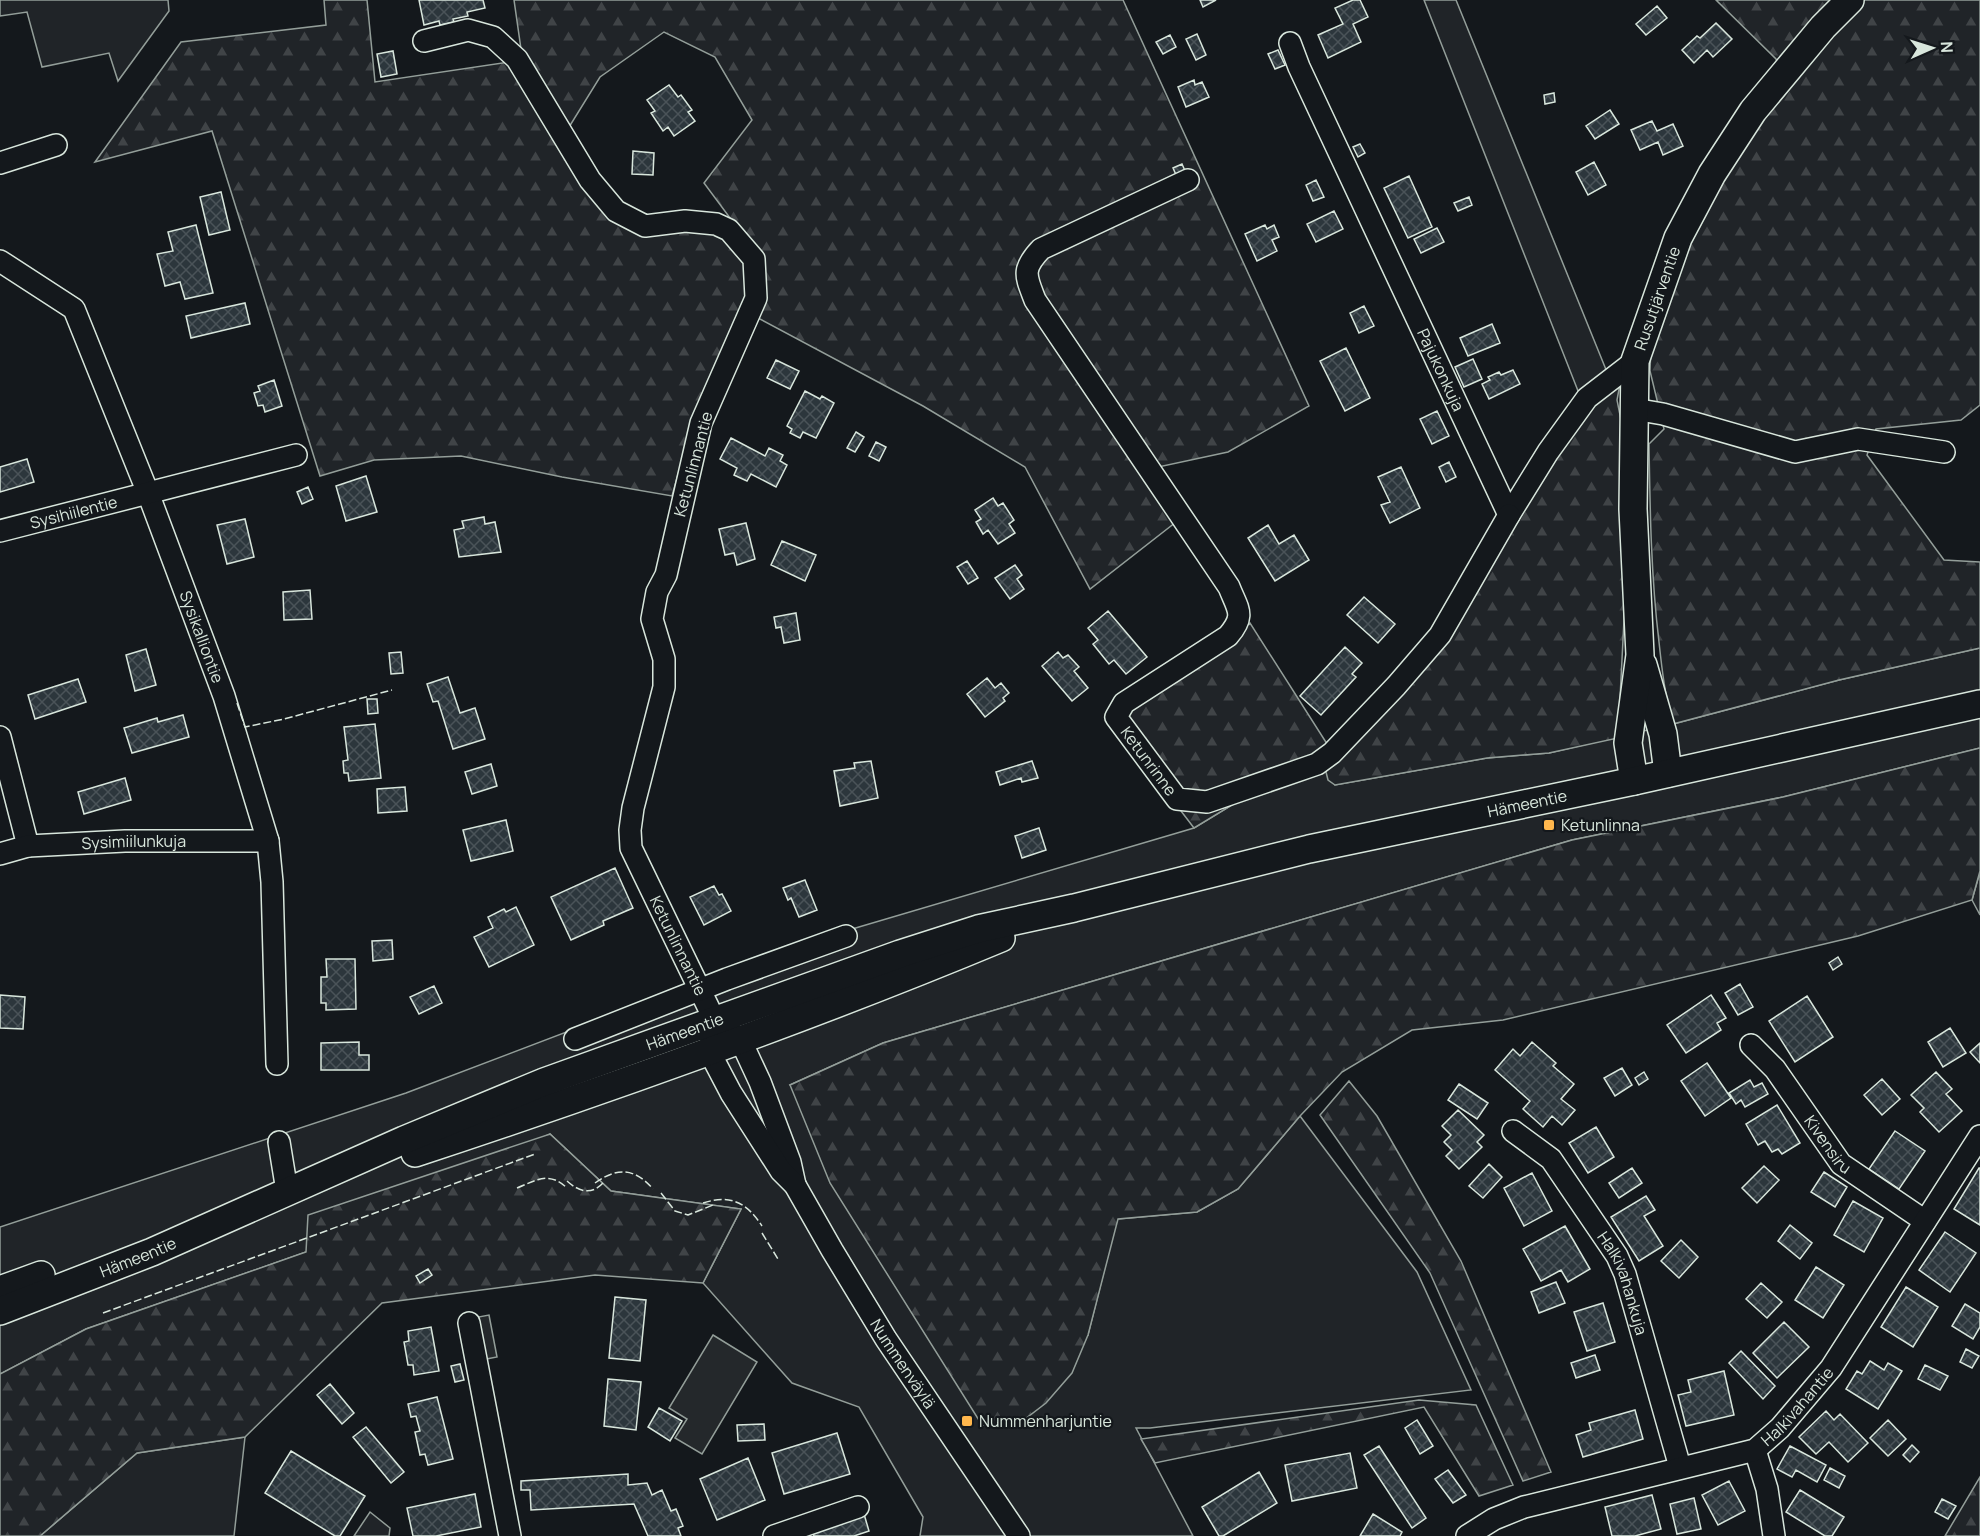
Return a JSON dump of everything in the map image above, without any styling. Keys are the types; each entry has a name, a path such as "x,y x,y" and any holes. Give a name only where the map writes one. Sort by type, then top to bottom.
{"main road":[{"name":"Rusutjärventie","path":"1634,781 1628,743 1640,655 1633,509 1635,362 1678,238 1713,174 1753,111 1823,27 1850,0"},
{"name":"Rusutjärventie","path":"1640,655 1663,734 1668,773"},
{"name":"Hämeentie","path":"0,1311 152,1252 404,1140 544,1082 900,954 978,929 1074,908 1309,849 1634,781 1980,704"},
{"name":"Hämeentie","path":"0,1290 145,1237 479,1132 709,1051 879,989 1074,908"}],"street":[{"name":"Ketunlinnantie","path":"424,41 468,30 493,37 517,59 590,180 616,211 645,226 685,221 716,224 729,230 754,259 756,298 701,423 666,575 657,592 652,620 664,659 664,687 633,808 630,830 631,848 715,1021"},
{"name":"Pajukonkuja","path":"1290,43 1397,279 1509,514"},
{"path":"0,163 56,145"},
{"name":"Ketunrinne","path":"1188,180 1041,249 1029,262 1026,278 1035,300 1229,587 1239,611 1238,624 1228,636 1124,703 1116,717 1177,799 1207,802 1317,764 1332,753 1396,686 1440,634 1509,514"},
{"name":"Sysikalliontie","path":"0,261 74,309 148,494 224,696 268,841 272,882 277,1064"},
{"path":"1509,514 1548,452 1587,398 1635,362"},
{"path":"1634,408 1663,414 1795,452 1858,439 1944,452"},
{"name":"Sysihiilentie","path":"0,531 296,455"},
{"path":"0,737 28,846"},
{"name":"Sysimiilunkuja","path":"0,854 28,846 125,841 268,841"},
{"path":"575,1039 792,954 846,936"},
{"path":"709,1051 715,1021"},
{"name":"Nummenväylä","path":"715,1021 740,1039 760,1082 790,1162 795,1185"},
{"name":"Kivensiru","path":"1751,1045 1775,1069 1840,1164 1925,1221"},
{"name":"Nummenväylä","path":"709,1051 731,1093 781,1171 795,1185 886,1339 1019,1536"},
{"name":"Halkivahankuja","path":"1514,1131 1551,1159 1617,1256 1625,1274 1680,1467"},
{"name":"Halkivahantie","path":"1467,1536 1494,1519 1524,1507 1755,1450 1780,1428 1831,1368 1980,1136"},
{"path":"279,1142 289,1190"},
{"path":"469,1323 510,1536"},
{"path":"1755,1450 1767,1490 1774,1536"},
{"path":"774,1536 858,1507"}],"green space":[{"path":"0,0 168,0 169,11 118,81 109,53 42,67 27,12 0,16"},
{"path":"324,0 367,0 375,82 509,62 613,219 724,235 748,263 749,298 686,446 672,496 562,477 461,456 374,460 320,476 212,131 95,162 181,42 326,25"},
{"path":"514,0 1123,0 1309,406 1228,452 1158,467 1176,522 1090,589 1025,467 923,406 758,318 759,257 704,183 752,120 715,57 664,32 600,77 566,132 522,56"},
{"path":"1424,0 1456,0 1609,377 1582,401"},
{"path":"1716,0 1980,0 1980,405 1961,420 1876,429 1867,455 1944,560 1980,562 1980,648 1839,680 1673,724 1661,663 1651,543 1649,444 1664,429 1650,371 1653,292 1780,70 1776,59"},
{"path":"1623,368 1617,400 1622,425 1624,620 1618,738 1549,753 1487,758 1335,785 1328,780 1326,772 1330,762 1309,758 1194,828 1106,713 1250,623 1329,747 1425,647 1515,497"},
{"path":"1980,648 1980,748 1783,797 1572,840 883,1043 790,1085 1088,1335 1117,1219 1197,1212 1238,1189 1300,1116 1417,1272 1471,1390 1136,1428 1193,1536 920,1536 923,1517 859,1407 792,1383 703,1283 741,1209 611,1191 550,1134 306,1252 86,1329 0,1374 0,1227 406,1093 690,985 842,932 1194,828 1309,758 1330,762 1335,785 1487,758 1549,753 1673,724 1839,680"},
{"path":"1980,748 1980,871 1972,900 1858,936 1503,1020 1412,1030 1342,1072 1300,1116 1238,1189 1197,1212 1118,1219 1088,1335 1072,1373 1046,1403 1016,1426 982,1425 830,1183 790,1085 883,1043 1572,840 1783,797"},
{"path":"1980,872 1980,915 1972,900"},
{"path":"1349,1081 1377,1116 1461,1261 1551,1472 1523,1481 1430,1273 1320,1115"},
{"path":"550,1134 611,1191 741,1209 703,1283 595,1275 382,1303 245,1437 137,1453 40,1536 0,1536 0,1374 86,1329 306,1252 308,1215"},
{"path":"1419,1400 1476,1405 1513,1485 1479,1496 1424,1407 1155,1463 1141,1439"},
{"path":"245,1437 234,1536 40,1536 137,1453"},
{"path":"1980,1477 1980,1536 1945,1536"},
{"path":"370,1512 390,1528 389,1536 354,1536"}],"shaded area":[{"path":"489,1315 497,1357 481,1360 473,1318"},
{"path":"713,1335 757,1362 702,1454 675,1438 687,1419 669,1408"}],"building":[{"path":"419,0 483,0 485,8 467,12 468,16 453,19 454,22 440,25 439,21 424,25"},
{"path":"1200,0 1216,0 1203,7"},
{"path":"1353,0 1360,0 1368,17 1353,24 1361,42 1328,58 1318,35 1343,24 1335,8"},
{"path":"1657,6 1667,18 1646,35 1636,24"},
{"path":"1716,23 1732,39 1713,57 1707,50 1694,63 1682,50"},
{"path":"1197,34 1206,55 1196,60 1186,39"},
{"path":"1170,35 1176,47 1163,54 1156,42"},
{"path":"1278,50 1285,65 1275,69 1268,54"},
{"path":"393,51 397,74 381,77 377,54"},
{"path":"1194,80 1195,85 1202,82 1209,97 1186,107 1178,87"},
{"path":"669,85 678,97 681,95 692,110 688,112 695,121 674,136 668,127 663,131 651,113 655,111 647,100"},
{"path":"1554,93 1555,102 1545,104 1544,95"},
{"path":"1610,110 1619,124 1595,139 1586,126"},
{"path":"1652,121 1657,131 1673,124 1683,146 1663,155 1658,142 1640,150 1631,130"},
{"path":"1360,144 1365,153 1358,157 1353,147"},
{"path":"633,151 654,153 653,175 632,174"},
{"path":"1594,162 1606,185 1588,195 1576,172"},
{"path":"1182,164 1186,173 1177,177 1173,168"},
{"path":"1409,176 1432,227 1408,238 1384,188"},
{"path":"1316,180 1324,197 1313,201 1306,185"},
{"path":"221,192 230,230 209,235 200,197"},
{"path":"1469,197 1472,205 1458,211 1454,203"},
{"path":"1334,211 1343,229 1316,242 1307,224"},
{"path":"196,225 213,293 185,299 180,282 165,286 157,254 173,251 168,232"},
{"path":"1265,225 1267,229 1274,225 1279,237 1272,240 1277,251 1257,261 1245,234"},
{"path":"1437,228 1444,242 1421,253 1414,239"},
{"path":"245,303 250,324 191,338 186,316"},
{"path":"1364,306 1374,326 1359,333 1350,313"},
{"path":"1492,324 1500,343 1468,356 1460,338"},
{"path":"1346,348 1370,398 1345,411 1320,361"},
{"path":"1473,359 1482,379 1464,387 1455,367"},
{"path":"776,360 799,371 790,389 767,378"},
{"path":"1513,370 1520,384 1489,399 1482,384 1490,380 1488,377 1499,372 1501,375"},
{"path":"274,380 282,406 265,412 263,405 258,406 254,393 260,391 258,386"},
{"path":"805,391 820,399 822,396 834,403 816,438 803,432 800,438 790,433 792,429 787,426"},
{"path":"1437,411 1449,436 1432,444 1420,419"},
{"path":"856,432 864,437 855,452 847,448"},
{"path":"731,438 765,456 769,448 783,455 780,461 787,465 776,487 751,474 747,481 734,475 737,468 720,459"},
{"path":"876,442 886,447 879,461 869,456"},
{"path":"27,459 34,482 0,492 0,467"},
{"path":"1449,462 1456,477 1446,482 1439,467"},
{"path":"1401,467 1420,508 1390,523 1381,505 1390,502 1378,477"},
{"path":"366,476 377,512 346,521 336,486"},
{"path":"308,487 313,499 302,504 297,492"},
{"path":"993,498 998,506 1003,503 1014,520 1009,524 1015,533 998,544 988,530 983,534 976,522 981,519 975,510"},
{"path":"484,517 485,524 495,522 501,552 459,557 454,530 464,528 462,521"},
{"path":"245,519 254,557 227,564 217,525"},
{"path":"746,523 755,559 737,565 734,553 725,555 719,529"},
{"path":"1268,525 1279,544 1294,535 1309,560 1275,581 1248,538"},
{"path":"782,541 816,555 805,581 771,565"},
{"path":"967,561 978,578 968,584 957,567"},
{"path":"1015,565 1022,575 1017,579 1024,589 1010,599 995,578"},
{"path":"310,590 312,619 284,620 283,592"},
{"path":"1364,597 1395,624 1378,643 1347,615"},
{"path":"1108,611 1147,657 1126,674 1114,660 1109,664 1093,644 1098,640 1088,628"},
{"path":"796,613 800,640 784,643 781,627 776,628 774,617"},
{"path":"1345,647 1362,663 1352,674 1356,677 1321,715 1300,696"},
{"path":"146,649 156,685 135,691 126,655"},
{"path":"401,652 403,673 391,674 389,653"},
{"path":"1058,652 1063,658 1068,655 1079,667 1074,671 1088,688 1072,701 1042,666"},
{"path":"448,677 460,713 475,708 485,739 453,749 438,701 433,702 427,684"},
{"path":"987,678 995,688 1001,683 1009,693 1003,698 1005,701 985,717 967,694"},
{"path":"78,679 86,702 35,719 28,695"},
{"path":"367,699 377,699 378,713 368,714"},
{"path":"183,715 189,737 132,753 124,728 157,718 158,722"},
{"path":"375,724 381,778 349,781 348,773 344,773 343,761 348,760 344,727"},
{"path":"871,761 878,798 840,806 834,771 855,768 854,763"},
{"path":"1032,761 1038,778 1022,782 1021,778 1000,785 996,772"},
{"path":"491,764 497,786 472,794 465,772"},
{"path":"125,778 131,800 84,814 78,792"},
{"path":"405,787 407,811 378,813 377,789"},
{"path":"506,820 513,851 471,861 463,830"},
{"path":"1039,828 1046,850 1022,858 1015,836"},
{"path":"615,868 633,908 603,921 604,925 571,940 551,897"},
{"path":"805,880 817,910 799,917 791,898 788,900 783,888"},
{"path":"714,886 719,895 722,894 731,911 704,925 690,897"},
{"path":"516,907 534,945 489,967 474,937 493,928 488,917 504,909 506,912"},
{"path":"392,940 393,959 373,961 372,941"},
{"path":"1838,957 1842,964 1833,970 1829,963"},
{"path":"326,959 355,959 356,1009 326,1010 326,1003 321,1003 321,977 327,977"},
{"path":"1740,984 1753,1007 1738,1015 1725,993"},
{"path":"434,986 442,1003 419,1014 410,997"},
{"path":"0,995 25,997 23,1029 0,1028"},
{"path":"1711,995 1726,1018 1717,1023 1721,1030 1686,1053 1667,1025"},
{"path":"1807,996 1833,1037 1795,1062 1769,1021"},
{"path":"1950,1028 1966,1053 1943,1067 1928,1042"},
{"path":"359,1042 359,1055 369,1055 369,1070 321,1070 321,1043"},
{"path":"1532,1042 1556,1063 1553,1066 1574,1084 1561,1099 1575,1110 1562,1125 1552,1116 1543,1127 1523,1109 1530,1101 1495,1070 1513,1049 1520,1056"},
{"path":"1980,1043 1980,1063 1970,1052"},
{"path":"1707,1063 1731,1098 1705,1116 1681,1081"},
{"path":"1622,1068 1632,1085 1615,1096 1604,1078"},
{"path":"1644,1072 1648,1079 1639,1085 1635,1078"},
{"path":"1936,1072 1952,1089 1946,1094 1962,1111 1939,1132 1920,1112 1924,1108 1911,1095"},
{"path":"1882,1079 1900,1099 1882,1115 1864,1095"},
{"path":"1750,1080 1754,1087 1762,1083 1768,1094 1745,1107 1741,1100 1736,1104 1729,1093"},
{"path":"1459,1084 1488,1103 1477,1119 1448,1100"},
{"path":"1777,1105 1800,1143 1782,1154 1778,1149 1772,1152 1765,1141 1758,1145 1746,1124"},
{"path":"1458,1110 1484,1135 1477,1142 1482,1147 1459,1169 1446,1156 1452,1150 1444,1142 1451,1135 1442,1126"},
{"path":"1596,1127 1614,1157 1588,1173 1569,1143"},
{"path":"1895,1131 1925,1151 1899,1189 1869,1169"},
{"path":"1489,1164 1502,1177 1483,1198 1469,1186"},
{"path":"1764,1166 1779,1180 1757,1203 1742,1188"},
{"path":"1632,1168 1642,1183 1619,1198 1609,1183"},
{"path":"1980,1168 1980,1225 1954,1209"},
{"path":"1824,1172 1847,1187 1835,1207 1811,1192"},
{"path":"1532,1173 1552,1211 1524,1226 1504,1188"},
{"path":"1646,1196 1655,1210 1644,1216 1663,1246 1639,1261 1611,1217"},
{"path":"1853,1201 1883,1218 1864,1252 1834,1235"},
{"path":"1790,1225 1812,1243 1800,1259 1778,1241"},
{"path":"1565,1226 1590,1269 1568,1282 1561,1270 1541,1281 1523,1249"},
{"path":"1945,1232 1976,1253 1950,1292 1919,1270"},
{"path":"1681,1240 1698,1257 1679,1278 1661,1261"},
{"path":"1816,1267 1844,1285 1823,1318 1795,1300"},
{"path":"428,1269 432,1275 420,1283 416,1276"},
{"path":"1556,1282 1565,1303 1539,1313 1531,1292"},
{"path":"1761,1283 1782,1302 1767,1318 1746,1299"},
{"path":"1906,1287 1938,1307 1913,1347 1881,1327"},
{"path":"615,1297 646,1300 640,1361 609,1358"},
{"path":"1603,1303 1615,1342 1587,1351 1574,1312"},
{"path":"1965,1304 1980,1313 1980,1327 1973,1339 1952,1326"},
{"path":"1784,1322 1809,1347 1777,1378 1753,1353"},
{"path":"431,1327 439,1371 414,1375 413,1365 408,1365 404,1342 409,1341 408,1331"},
{"path":"1966,1349 1979,1356 1972,1368 1960,1362"},
{"path":"1741,1351 1775,1386 1763,1399 1729,1363"},
{"path":"1595,1355 1600,1370 1576,1378 1571,1363"},
{"path":"1870,1361 1884,1370 1888,1363 1902,1371 1878,1409 1846,1389 1857,1371 1862,1374"},
{"path":"460,1364 464,1380 455,1382 451,1366"},
{"path":"1925,1365 1948,1376 1940,1390 1918,1379"},
{"path":"1724,1371 1734,1415 1686,1426 1678,1395 1691,1392 1688,1380"},
{"path":"608,1379 641,1382 636,1430 604,1426"},
{"path":"330,1384 354,1413 342,1424 317,1395"},
{"path":"437,1397 453,1459 428,1465 425,1454 420,1455 415,1432 420,1431 416,1416 411,1417 408,1404"},
{"path":"659,1408 682,1421 670,1441 648,1427"},
{"path":"1635,1410 1643,1439 1583,1457 1576,1435 1591,1430 1589,1423"},
{"path":"1826,1411 1834,1420 1840,1414 1868,1443 1848,1462 1829,1442 1816,1454 1799,1437"},
{"path":"1417,1420 1433,1446 1420,1454 1405,1428"},
{"path":"1888,1420 1906,1439 1888,1456 1870,1438"},
{"path":"764,1424 765,1440 738,1441 737,1425"},
{"path":"366,1427 404,1472 391,1483 353,1437"},
{"path":"837,1433 850,1474 784,1494 772,1453"},
{"path":"1912,1445 1919,1452 1910,1462 1903,1455"},
{"path":"1379,1446 1426,1518 1412,1528 1364,1455"},
{"path":"1790,1446 1826,1465 1817,1482 1796,1470 1792,1477 1777,1469"},
{"path":"291,1451 365,1496 340,1536 335,1536 265,1493"},
{"path":"1350,1453 1357,1488 1292,1501 1285,1465"},
{"path":"748,1458 765,1500 717,1520 700,1479"},
{"path":"1830,1468 1845,1476 1839,1488 1824,1480"},
{"path":"1448,1470 1466,1495 1453,1503 1435,1479"},
{"path":"1259,1472 1277,1503 1223,1536 1219,1536 1202,1507"},
{"path":"628,1474 628,1485 647,1483 652,1495 662,1490 671,1511 676,1509 683,1526 678,1528 681,1536 648,1536 634,1504 531,1510 530,1490 521,1490 521,1481"},
{"path":"1729,1481 1745,1511 1718,1525 1702,1495"},
{"path":"1800,1490 1844,1517 1832,1536 1825,1536 1786,1512"},
{"path":"475,1494 481,1527 436,1536 413,1536 407,1508"},
{"path":"1652,1495 1661,1529 1635,1536 1612,1536 1605,1507"},
{"path":"1694,1498 1701,1529 1677,1534 1670,1504"},
{"path":"1942,1499 1956,1506 1948,1519 1935,1512"},
{"path":"864,1514 869,1531 854,1536 814,1536 812,1531"},
{"path":"1373,1514 1402,1532 1400,1536 1360,1536"}],"fence":[{"path":"237,703 245,727 392,690"},
{"path":"103,1313 535,1154"},
{"path":"595,1183 611,1174 626,1172 639,1177 653,1189"},
{"path":"517,1188 549,1178 567,1188"},
{"path":"567,1181 585,1191 594,1190 603,1183"},
{"path":"661,1193 675,1211 688,1215 713,1205"},
{"path":"703,1203 713,1200 737,1202 750,1211 762,1226"},
{"path":"762,1233 778,1259"}],"place":[{"name":"Ketunlinna","path":"1549,825"},
{"name":"Nummenharjuntie","path":"967,1421"}]}
